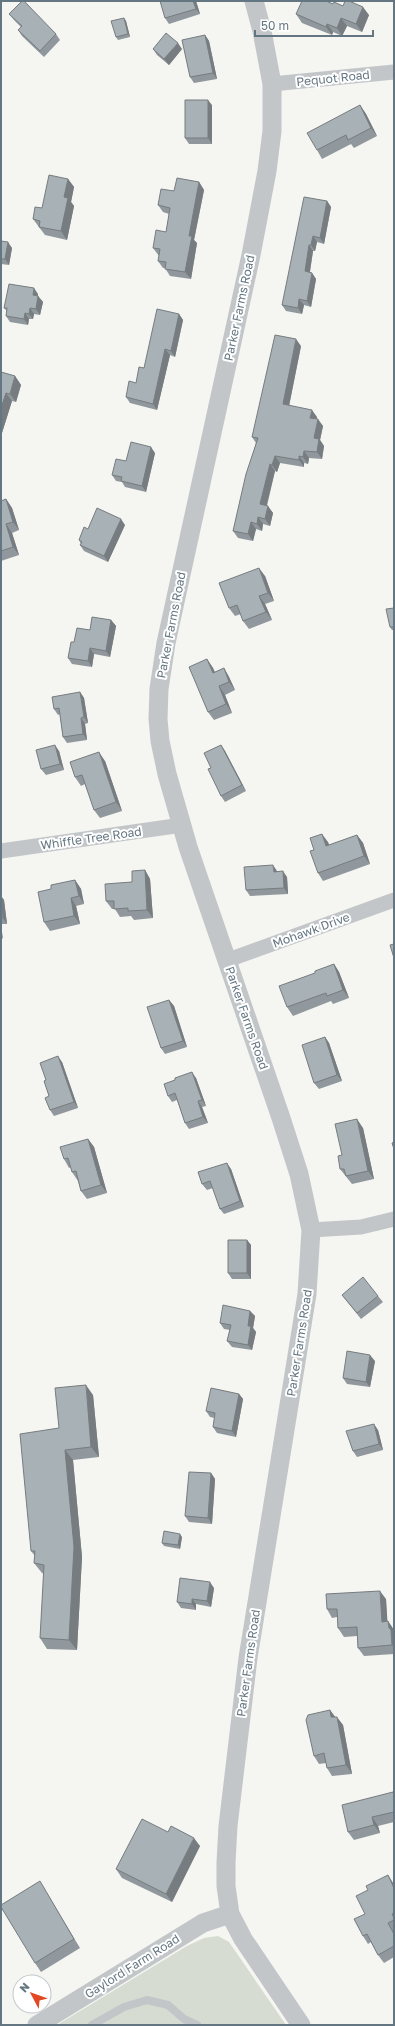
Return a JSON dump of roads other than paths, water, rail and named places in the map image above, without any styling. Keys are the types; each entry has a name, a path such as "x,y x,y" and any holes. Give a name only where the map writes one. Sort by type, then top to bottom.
{"street":[{"name":"Parker Farms Road","path":"254,1 262,31 272,84 272,131 268,171 166,643 159,689 158,719 160,741 167,774 182,825 299,1174 311,1230 307,1294 257,1591 236,1755 226,1862 226,1886 230,1914 243,1939 301,2025"},
{"name":"Pequot Road","path":"272,84 394,72"},
{"name":"Whiffle Tree Road","path":"1,851 182,825"},
{"name":"Mohawk Drive","path":"228,960 394,900"},
{"path":"311,1230 361,1227 394,1219"},
{"name":"Gaylord Farm Road","path":"37,2025 203,1923 230,1914"}],"lane":[{"path":"92,2025 124,2007 147,2000 168,2005 184,2019 197,2025"}]}
